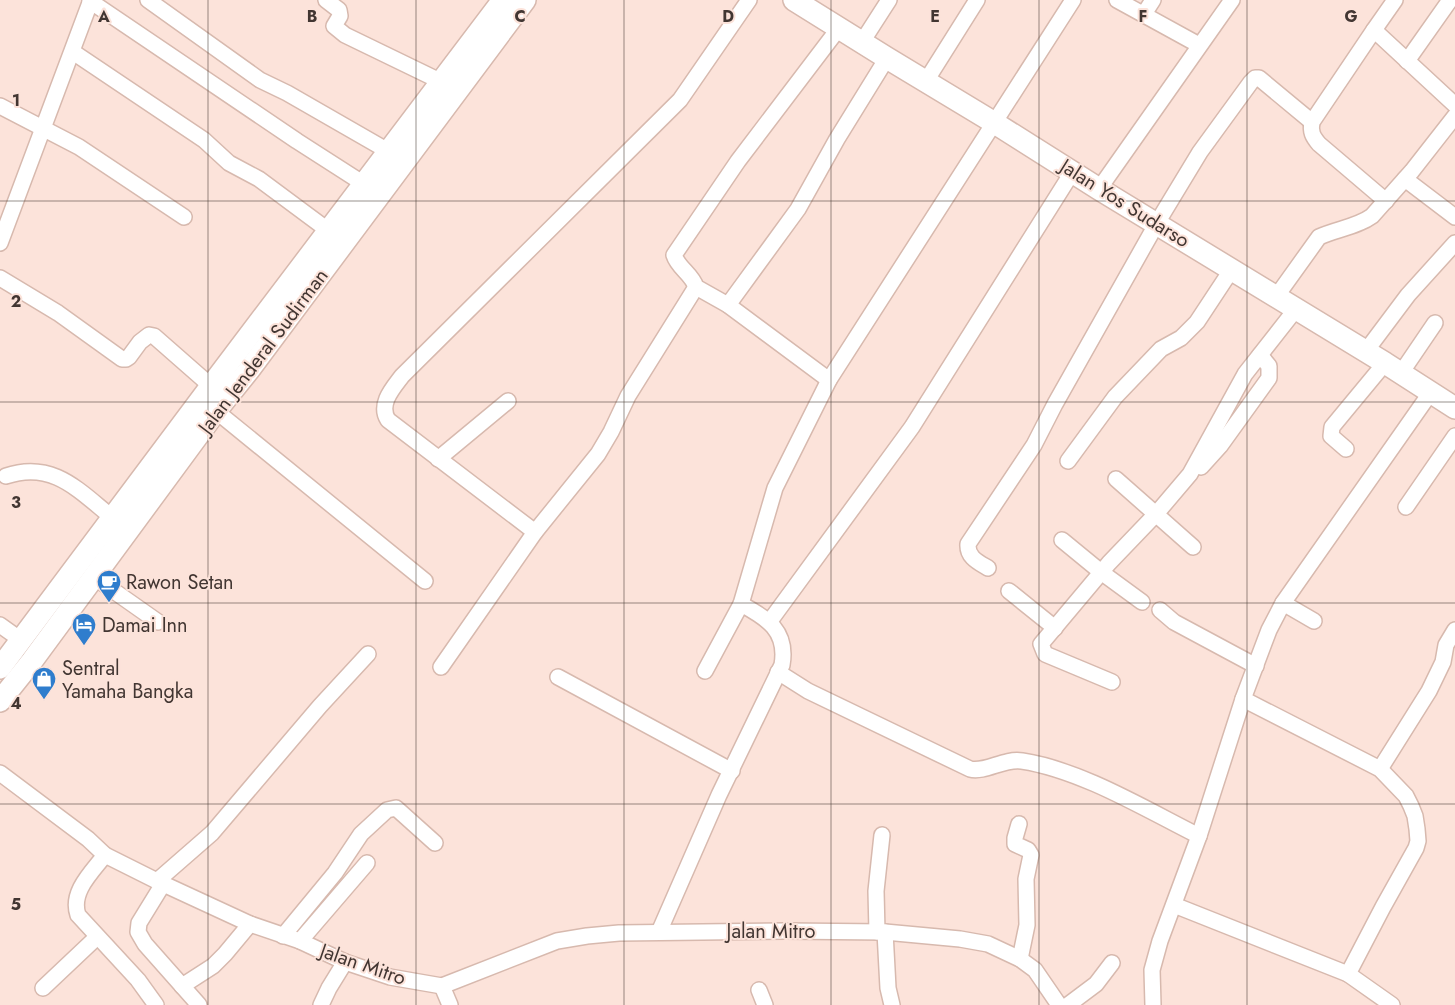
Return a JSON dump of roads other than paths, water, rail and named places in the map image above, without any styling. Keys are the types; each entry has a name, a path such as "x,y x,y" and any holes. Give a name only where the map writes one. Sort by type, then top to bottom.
{"highway":[{"name":"Jalan Jenderal Sudirman","path":"0,701 216,411 329,231 503,0"},
{"name":"Jalan Jenderal Sudirman","path":"0,668 211,386 268,327 525,0"},
{"name":"Jalan Yos Sudarso","path":"794,0 1296,310 1366,351 1455,408"}],"street":[{"path":"148,0 260,80 287,93 388,151"},
{"path":"326,0 339,10 340,16 334,26 345,35 442,82"},
{"path":"535,532 388,420 384,410 388,396 408,370 680,100 749,0"},
{"path":"862,42 889,0"},
{"path":"926,81 977,0"},
{"path":"705,671 741,604 775,488 829,380 1072,0"},
{"path":"1117,0 1199,45"},
{"path":"1144,14 1153,0"},
{"path":"1099,189 1232,0"},
{"path":"1386,201 1319,144 1313,137 1310,129 1312,122 1395,0"},
{"path":"1407,61 1450,0"},
{"path":"0,243 91,1 364,184"},
{"path":"829,380 728,305 696,287 694,281 674,258 674,253 738,161 839,28"},
{"path":"1374,30 1455,105"},
{"path":"73,52 204,140 229,163 259,179 329,231"},
{"path":"728,305 798,209 886,58"},
{"path":"988,568 970,555 968,544 1034,445 1055,404 1157,223 1200,152 1255,78 1259,78 1312,122"},
{"path":"0,106 79,147 184,217"},
{"path":"1276,297 1320,238 1330,232 1365,222 1386,201 1455,116"},
{"path":"770,621 912,427 1074,172"},
{"path":"1405,179 1455,217"},
{"path":"1366,351 1408,295 1455,243"},
{"path":"1068,461 1115,397 1161,348 1181,338 1197,322 1232,270"},
{"path":"0,278 58,314 122,359 129,357 145,336 154,336 211,386"},
{"path":"441,667 535,532 598,454 628,396 696,287"},
{"path":"1112,682 1045,654 1041,644 1101,572 1156,514 1190,474 1245,374 1296,310"},
{"path":"1346,449 1331,436 1332,427 1435,324"},
{"path":"1190,474 1208,460 1269,378 1269,366 1260,355"},
{"path":"1153,1005 1152,970 1199,836 1243,699 1269,630 1283,603 1431,392"},
{"path":"438,459 508,401"},
{"path":"216,411 425,581"},
{"path":"1406,507 1455,436"},
{"path":"6,476 20,471 36,471 54,476 72,486 113,518"},
{"path":"1116,479 1194,547"},
{"path":"1062,540 1142,602"},
{"path":"94,577 158,622"},
{"path":"1009,591 1055,628"},
{"path":"1283,603 1314,621"},
{"path":"658,932 719,795 778,672 782,659 781,642 770,621 741,604"},
{"path":"1160,610 1174,622 1256,666"},
{"path":"0,625 22,640"},
{"path":"1380,769 1429,691 1443,662 1446,645 1455,630"},
{"path":"198,1005 145,944 138,932 139,923 160,883 212,833 320,706 368,654"},
{"path":"778,672 808,691 970,768 978,770 1014,760 1051,768 1081,778 1199,836"},
{"path":"558,677 732,771"},
{"path":"1243,699 1380,769 1406,796 1415,816 1418,841 1416,848 1348,974"},
{"name":"Jalan Mitro","path":"0,773 72,829 88,839 105,855 160,883 250,924 300,941 344,962 390,977 442,986 557,941 623,933 785,930 881,932 960,939 988,944 1020,959 1035,970 1059,1005"},
{"path":"283,936 335,873 361,834 387,810 396,808 435,842"},
{"path":"1019,824 1015,844 1028,850 1030,854 1026,879 1026,925 1020,959"},
{"path":"882,835 876,891 888,988 892,1005"},
{"path":"105,855 82,885 75,900 78,915 138,980 156,1005"},
{"path":"300,941 367,864"},
{"path":"1174,905 1348,974 1392,1005"},
{"path":"182,986 213,966 250,924"},
{"path":"43,988 97,937"},
{"path":"321,1005 344,962"},
{"path":"1068,1005 1096,984 1112,963"},
{"path":"442,986 450,1005"},
{"path":"759,990 765,1005"}],"place":[{"name":"Rawon Setan","path":"109,603"},
{"name":"Damai Inn","path":"84,646"},
{"name":"Sentral Yamaha Bangka","path":"44,700"}]}
